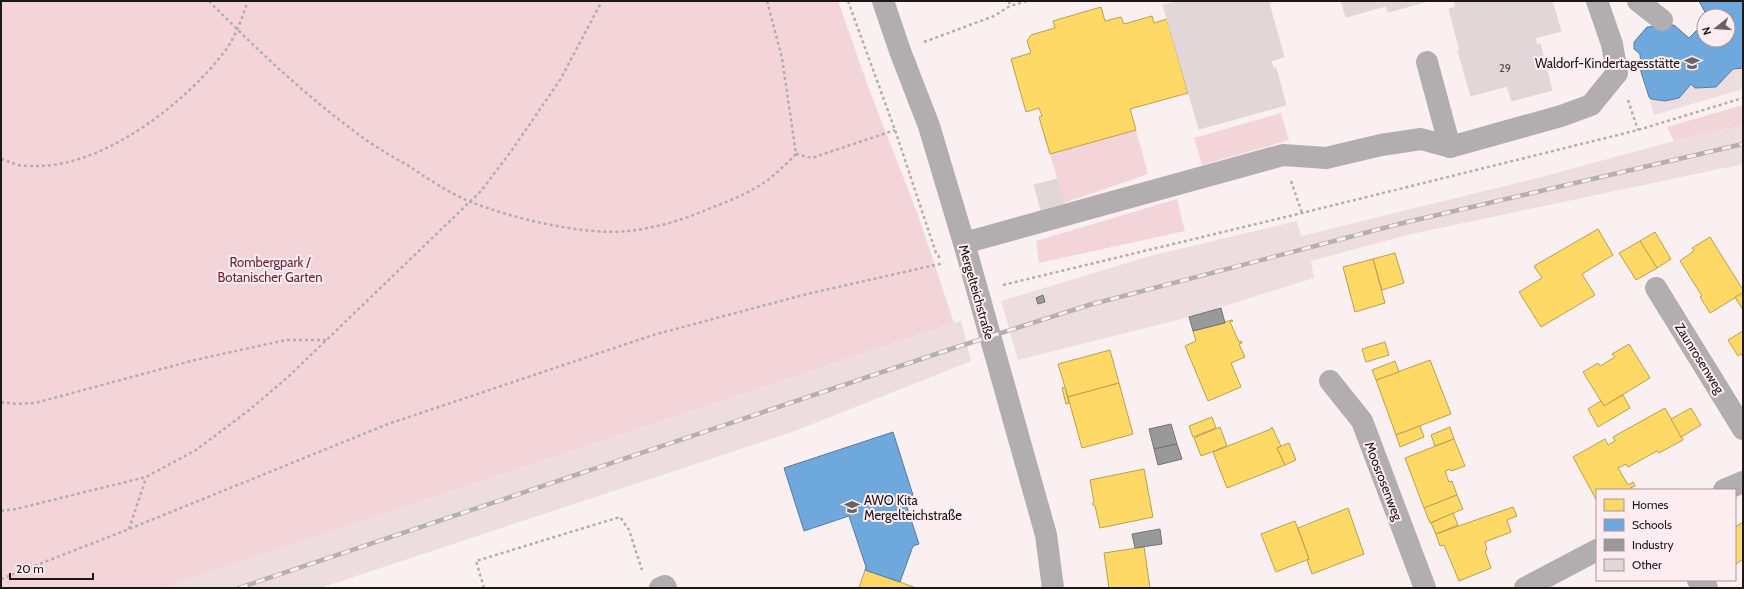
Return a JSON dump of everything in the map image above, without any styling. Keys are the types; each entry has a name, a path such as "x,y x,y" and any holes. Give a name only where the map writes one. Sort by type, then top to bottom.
{"street":[{"name":"Mergelteichstraße","path":"883,1 900,51 929,126 964,243 1046,535 1053,588"},
{"path":"964,243 1283,155 1326,158 1381,145 1421,139 1450,147 1560,116 1591,105 1617,72 1612,44 1598,1"},
{"path":"1638,1 1662,20"},
{"path":"1427,62 1450,147"},
{"name":"Zaunrosenweg","path":"1656,288 1743,429"},
{"name":"Moosrosenweg","path":"1330,381 1362,421 1425,588"},
{"path":"1726,489 1743,482"},
{"path":"1525,588 1596,551"},
{"path":"1699,581 1707,588"},
{"path":"660,588 665,586 666,588"}],"path":[{"path":"209,1 237,30 298,86 363,138 425,177 470,202 513,215 559,226 590,231 627,232 661,226 699,213 743,195 768,179 796,154"},
{"path":"1,159 19,165 47,166 75,161 140,130 184,96 206,76 228,47 237,30 248,1"},
{"path":"1,511 16,509 146,477 196,450 248,411 288,377 481,191 512,150 560,80 602,1"},
{"path":"767,1 782,58 796,154"},
{"path":"1,579 388,424 653,335 807,294 946,263 936,253 895,130 848,1"},
{"path":"1009,1 1010,6"},
{"path":"917,45 994,16 1010,6 1027,1"},
{"path":"977,291 1638,130 1743,98"},
{"path":"796,154 812,158 895,130"},
{"path":"1283,155 1302,213"},
{"path":"1,402 16,404 35,403 195,360 286,340 327,340"},
{"path":"128,529 146,477"},
{"path":"484,588 476,561 620,517 629,530 643,571 638,573"}],"shaded area":[{"name":"Waldorf-Kindertagesstätte","path":"1743,1 1743,89 1654,115 1641,72 1640,54 1634,49 1634,42 1647,27 1674,25 1689,38 1696,31 1696,48 1736,48 1736,8 1726,8"},
{"path":"1743,125 1743,164 1407,235 1311,261 1314,278 1189,317 1018,360 1001,301 1150,256 1297,221 1301,236 1541,177 1674,141"},
{"path":"961,321 971,361 795,431 320,588 162,588"}],"green space":[{"name":"Rombergpark / Botanischer Garten","path":"1,1 838,1 869,89 918,215 954,323 162,588 1,588"},
{"path":"1743,105 1743,125 1674,141 1667,127"},
{"path":"1281,113 1289,140 1202,165 1194,138"},
{"path":"1136,130 1148,174 1064,203 1050,154"},
{"path":"1177,199 1185,231 1039,263 1036,241"}],"building: Homes":[{"path":"1101,7 1105,21 1121,17 1124,24 1152,16 1154,23 1167,19 1188,93 1130,109 1136,130 1050,154 1039,117 1042,116 1039,108 1026,112 1011,59 1031,53 1027,41 1031,35 1055,28 1053,21"},
{"path":"1598,229 1613,255 1582,274 1595,295 1541,327 1519,292 1542,278 1534,266"},
{"path":"1655,232 1671,259 1657,268 1640,241"},
{"path":"1710,237 1743,290 1743,293 1710,313 1700,297 1702,296 1680,261 1694,251 1692,248"},
{"path":"1640,241 1657,268 1636,280 1619,253"},
{"path":"1395,253 1404,283 1382,290 1373,259"},
{"path":"1373,259 1385,303 1355,312 1343,267"},
{"path":"1743,293 1743,310 1735,297"},
{"path":"1232,320 1233,321 1230,322 1239,342 1241,341 1242,343 1239,344 1245,357 1231,363 1241,387 1208,401 1185,346 1196,341 1193,331"},
{"path":"1743,331 1743,357 1741,354 1738,356 1728,340"},
{"path":"1385,342 1389,355 1366,362 1362,349"},
{"path":"1629,344 1650,378 1604,406 1583,372 1598,363 1600,366 1615,357 1612,354"},
{"path":"1110,350 1119,383 1068,397 1058,364"},
{"path":"1430,360 1451,414 1396,435 1376,380"},
{"path":"1395,361 1399,372 1376,380 1372,370"},
{"path":"1119,383 1133,434 1082,448 1068,397"},
{"path":"1065,387 1069,403 1066,404 1062,388"},
{"path":"1623,395 1630,408 1598,427 1588,409 1601,401 1604,406"},
{"path":"1665,408 1683,440 1659,453 1657,451 1628,467 1626,464 1618,468 1628,485 1633,482 1635,486 1630,489 1596,489 1596,499 1573,457 1605,439 1608,445 1615,441 1613,437"},
{"path":"1691,408 1701,425 1681,437 1671,419"},
{"path":"1212,417 1216,428 1193,437 1189,426"},
{"path":"1420,426 1424,437 1400,447 1396,435"},
{"path":"1220,427 1227,446 1201,456 1194,438"},
{"path":"1272,427 1281,446 1277,448 1285,465 1227,488 1213,452 1271,429"},
{"path":"1450,427 1454,439 1435,446 1431,435"},
{"path":"1454,439 1465,466 1451,471 1451,469 1445,471 1449,482 1452,481 1457,495 1424,508 1405,458"},
{"path":"1289,443 1296,460 1285,465 1277,448"},
{"path":"1144,469 1153,517 1100,528 1095,506 1092,504 1094,502 1090,480"},
{"path":"1457,495 1463,509 1430,523 1424,508"},
{"path":"1513,507 1517,516 1507,520 1511,532 1485,542 1487,550 1485,551 1491,568 1459,581 1444,545 1440,546 1436,534"},
{"path":"1348,508 1364,554 1312,574 1307,560 1309,559 1298,528"},
{"path":"1453,513 1458,525 1436,534 1431,523"},
{"path":"1295,521 1309,559 1276,572 1261,534"},
{"path":"1743,522 1743,559 1736,564 1736,526"},
{"path":"1144,547 1150,588 1109,588 1104,553"},
{"path":"865,570 900,582 916,588 859,588"}],"building: Schools":[{"name":"Waldorf-Kindertagesstätte","path":"1699,1 1743,1 1743,68 1733,69 1716,87 1695,88 1691,84 1679,98 1665,101 1651,99 1641,72 1640,54 1634,49 1634,42 1647,27 1674,25 1689,38 1696,31 1696,48 1736,48 1736,8 1703,8"},
{"name":"AWO Kita Mergelteichstraße","path":"893,432 913,495 904,498 919,544 913,546 900,582 865,570 866,567 849,516 804,531 784,468"}],"building: Industry":[{"path":"1043,295 1045,302 1038,304 1036,298"},
{"path":"1221,308 1225,323 1193,331 1189,317"},
{"path":"1171,424 1177,444 1154,449 1149,429"},
{"path":"1177,444 1182,459 1158,465 1154,449"},
{"path":"1160,529 1162,544 1135,548 1132,534"}],"building: Other":[{"path":"1179,1 1211,1 1216,19 1269,3 1284,57 1271,61 1273,68 1276,68 1286,105 1199,129 1163,5"},
{"path":"1211,1 1276,1 1216,19"},
{"path":"1341,1 1429,1 1388,12 1386,6 1346,17"},
{"path":"1454,1 1478,1 1456,7"},
{"path":"1478,1 1484,1 1498,48 1535,38 1537,45 1540,44 1552,90 1512,101 1507,86 1471,96 1458,51 1460,51 1449,9"},
{"path":"1484,1 1513,1 1487,8"},
{"path":"1513,1 1552,1 1561,31 1498,48 1487,8"},
{"path":"1057,179 1064,203 1041,210 1034,185"}],"railway":[{"path":"239,588 957,347 1089,305 1403,223 1743,144"}],"place":[{"name":"Waldorf-Kindertagesstätte","path":"1692,63"},
{"name":"AWO Kita Mergelteichstraße","path":"852,507"}]}
